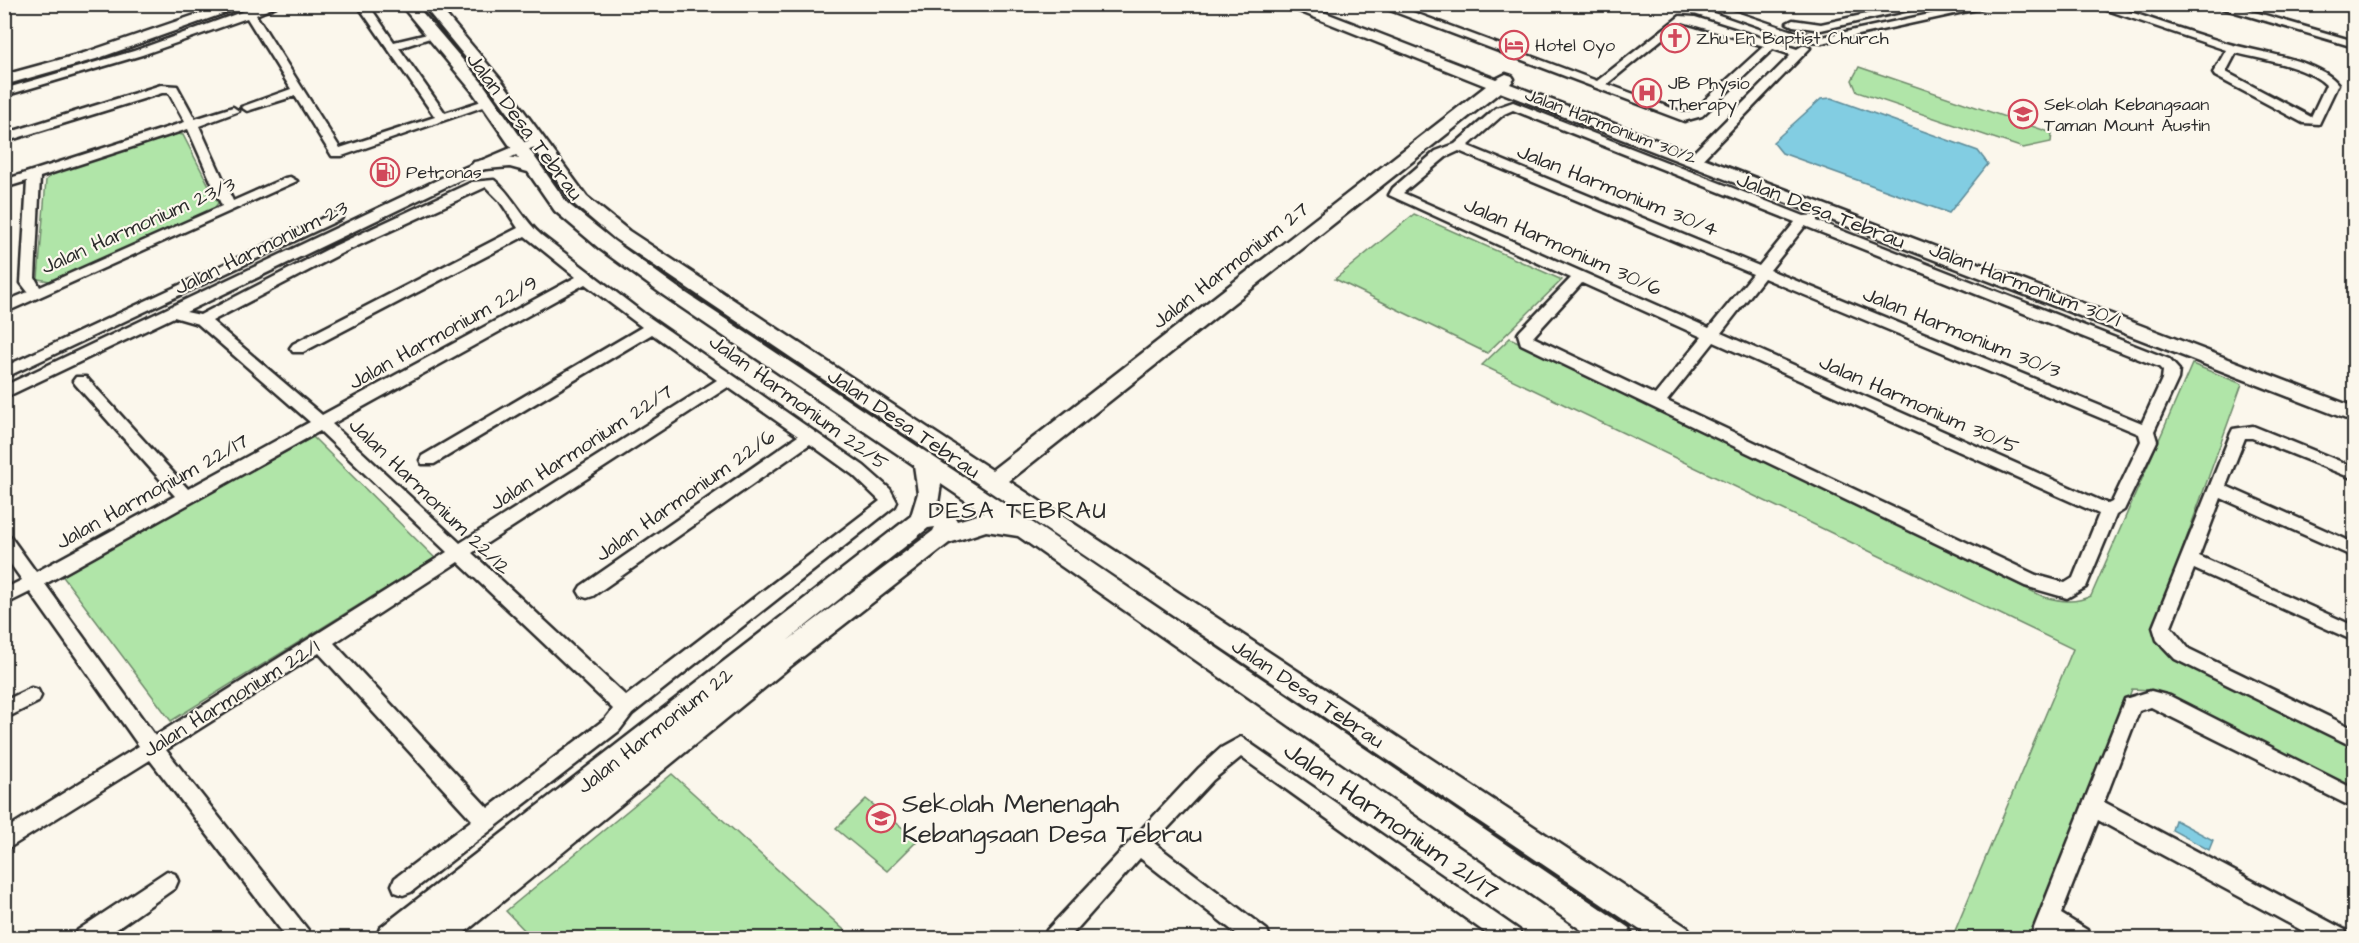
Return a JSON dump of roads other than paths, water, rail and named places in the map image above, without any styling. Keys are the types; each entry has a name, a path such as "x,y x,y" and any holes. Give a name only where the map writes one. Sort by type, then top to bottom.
{"main road":[{"path":"4,70 124,37 218,4"},
{"name":"Jalan Desa Tebrau","path":"407,4 488,103 506,129 528,144 581,201 622,235 1677,939"},
{"name":"Jalan Desa Tebrau","path":"429,4 495,83 528,144 533,168 561,207 608,245 670,291 1028,531 1618,939"},
{"name":"Jalan Desa Tebrau","path":"1288,4 1319,10 2305,389 2355,415"},
{"path":"4,80 135,48 247,9"},
{"name":"Jalan Harmonium 27","path":"992,482 1503,82"},
{"path":"480,166 499,146 506,129"},
{"name":"Jalan Desa Tebrau","path":"1698,156 1797,201 2305,389 2355,400"},
{"path":"480,166 510,162 533,168"},
{"path":"924,463 931,480 930,530 986,522 1028,531"},
{"name":"Jalan Harmonium 22","path":"391,939 930,530"},
{"name":"Jalan Harmonium 22","path":"435,939 738,693 930,530"}],"street":[{"path":"276,4 247,9 337,153 488,103"},
{"path":"362,4 442,118"},
{"path":"1379,4 1678,116 1689,117 1698,113 1771,45"},
{"path":"1700,4 1793,35 1814,39 1837,38 1995,4"},
{"path":"1736,4 1811,28 1930,4"},
{"path":"1856,4 1874,16"},
{"path":"2094,4 2233,49 2325,75 2332,84 2313,122 2218,71 2233,49"},
{"path":"2346,4 2355,7"},
{"path":"2221,6 2355,44"},
{"path":"1598,86 1680,19 1691,19 1798,53"},
{"path":"390,47 432,34"},
{"path":"1698,156 1814,39"},
{"path":"4,93 135,48"},
{"path":"4,138 168,88 173,89 192,124 229,207"},
{"path":"247,107 297,91"},
{"name":"Jalan Harmonium 30/2","path":"1396,195 1441,154 1459,147 1500,111 1513,106 1803,220"},
{"path":"4,184 233,111"},
{"name":"Jalan Harmonium 23","path":"4,393 528,144"},
{"name":"Jalan Harmonium 30/4","path":"1459,147 1762,272"},
{"path":"34,174 28,283 38,293"},
{"name":"Jalan Harmonium 23/3","path":"4,308 290,181"},
{"name":"Jalan Harmonium 22/5","path":"202,320 337,250 477,185 489,183 497,188 527,229 586,277 883,490 889,502 625,708 612,725 403,885"},
{"name":"Jalan Harmonium 30/6","path":"1396,195 1712,335"},
{"path":"1797,201 1798,215 1803,220"},
{"path":"1658,402 1803,220 1825,211"},
{"path":"4,373 336,216"},
{"name":"Jalan Harmonium 30/1","path":"1803,220 2164,363 2171,370 2170,379 2146,430"},
{"path":"298,348 527,229"},
{"name":"Jalan Harmonium 30/3","path":"1762,272 2146,430"},
{"path":"1581,276 1525,334 1526,339 2031,581 2054,589 2067,591 2080,582 2109,511 2118,506 2149,441 2146,430"},
{"name":"Jalan Harmonium 22/9","path":"321,423 586,277"},
{"name":"Jalan Harmonium 22/12","path":"194,303 201,311 202,320"},
{"name":"Jalan Harmonium 22/12","path":"175,312 187,318 202,320 321,423 458,554 625,708"},
{"path":"428,460 653,327"},
{"name":"Jalan Harmonium 30/5","path":"1712,335 2109,511"},
{"name":"Jalan Harmonium 22/7","path":"458,554 729,379"},
{"path":"81,381 186,498"},
{"name":"Jalan Harmonium 22/17","path":"4,598 321,423"},
{"path":"2355,473 2253,432 2239,433 2162,627 2164,635 2172,646 2182,654 2355,738"},
{"name":"Jalan Harmonium 22/6","path":"587,591 808,436"},
{"path":"2216,489 2355,550"},
{"path":"4,541 152,748 300,939"},
{"name":"Jalan Harmonium 22/1","path":"4,842 458,554"},
{"path":"2188,559 2355,634"},
{"path":"320,641 487,821"},
{"path":"4,711 31,696"},
{"path":"2079,939 2045,929 2132,705 2151,699 2163,702 2355,799"},
{"name":"Jalan Harmonium 21/17","path":"1141,846 1227,752 1241,746 1501,936"},
{"path":"2092,806 2337,939"},
{"path":"1055,939 1141,846 1259,939"},
{"path":"86,939 167,881"}],"water":[{"path":"1831,98 1978,151 1988,164 1949,213 1782,153 1773,142 1821,99"},
{"path":"2175,820 2213,840 2209,850 2172,830"}],"place":[{"name":"Zhu En Baptist Church","path":"1675,38"},
{"name":"Hotel Oyo","path":"1514,45"},
{"name":"JB Physio Therapy","path":"1647,93"},
{"name":"Sekolah Kebangsaan Taman Mount Austin","path":"2023,114"},
{"name":"Petronas","path":"385,172"},
{"name":"Sekolah Menengah Kebangsaan Desa Tebrau","path":"881,818"}],"district":[{"name":"DESA TEBRAU","path":"1018,510"}]}
